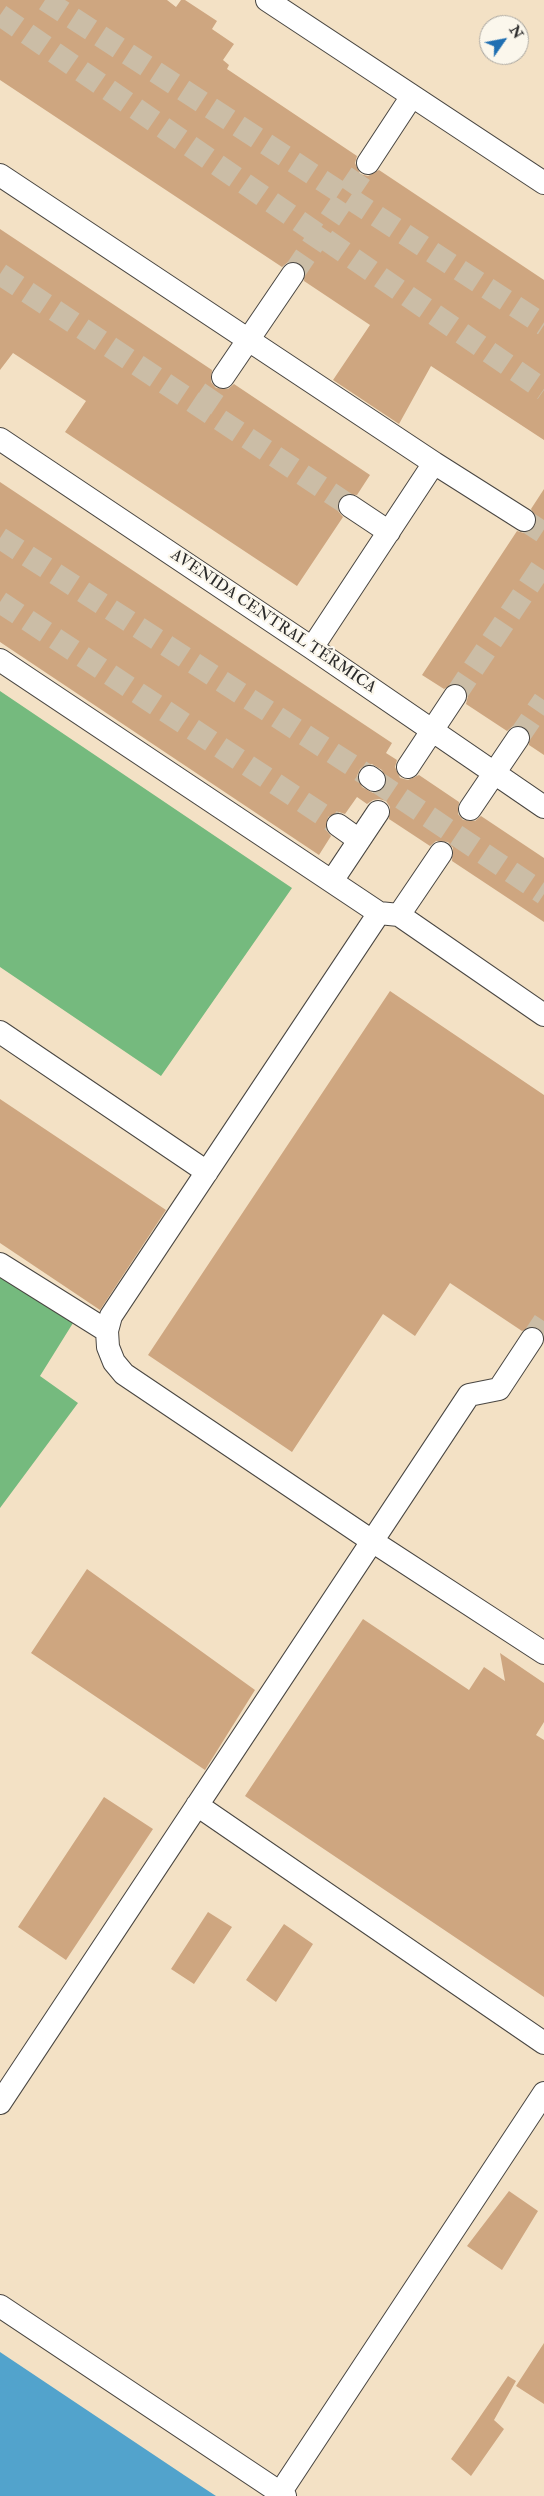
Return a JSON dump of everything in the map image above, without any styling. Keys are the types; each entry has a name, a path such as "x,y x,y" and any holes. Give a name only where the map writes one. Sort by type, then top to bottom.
{"lane":[{"path":"267,0 544,183"},
{"path":"368,163 412,96"},
{"path":"0,175 434,463 524,520"},
{"path":"223,377 293,274"},
{"name":"AVENIDA CENTRAL TÉRMICA","path":"0,439 312,648 544,807"},
{"path":"312,648 434,463"},
{"path":"350,506 389,532"},
{"path":"0,660 332,881 389,914 544,1015"},
{"path":"408,767 455,696"},
{"path":"470,809 518,738"},
{"path":"332,881 378,812"},
{"path":"338,825 359,840"},
{"path":"441,853 389,914 207,1172 111,1316 107,1331 108,1347 114,1362 124,1374 372,1541 544,1653"},
{"path":"0,1032 207,1172"},
{"path":"0,1264 107,1331"},
{"path":"0,2103 469,1395 499,1389 532,1338"},
{"path":"197,1805 544,2043"},
{"path":"0,2306 282,2494 544,2093"}],"green space":[{"path":"0,691 292,888 161,1076 0,967"},
{"path":"0,1277 73,1323 40,1376 78,1403 0,1508"}],"water":[{"path":"0,2352 184,2475 216,2496 0,2496"}],"building":[{"path":"0,0 167,0 176,7 181,0 185,0 217,21 212,29 234,44 223,60 229,65 227,69 357,156 355,163 360,174 368,176 379,170 544,280 544,440 431,366 399,424 333,380 370,325 304,281 305,269 300,263 288,262 282,267 0,80"},
{"path":"0,229 212,370 211,382 216,388 228,389 234,384 370,475 357,495 345,494 339,499 338,511 343,517 297,586 65,432 86,401 13,353 0,370"},
{"path":"0,482 392,743 386,753 397,760 395,767 400,778 408,780 419,775 459,802 458,814 463,820 475,821 481,816 544,858 544,922 452,861 453,848 448,842 436,841 430,846 389,819 390,807 386,801 379,799 367,804 357,797 345,814 339,812 328,817 326,830 331,836 319,855 0,642","holes":["372,764 382,770 387,781 384,788 373,793 362,787 357,776 360,769 365,765"]},
{"path":"544,489 544,755 529,745 530,733 525,727 513,726 507,731 466,704 468,696 463,685 455,683 444,689 422,675 517,531 524,533 535,527 537,520 531,509"},
{"path":"390,991 544,1095 544,1334 540,1328 533,1326 522,1331 450,1283 415,1336 383,1314 292,1452 148,1355"},
{"path":"0,1099 166,1210 100,1310 0,1243"},
{"path":"87,1569 255,1690 205,1770 31,1653"},
{"path":"363,1619 469,1690 484,1667 505,1681 500,1653 544,1683 544,1722 536,1735 544,1740 544,1997 245,1796"},
{"path":"104,1797 153,1829 66,1960 18,1927"},
{"path":"208,1912 232,1927 194,1984 171,1969"},
{"path":"284,1924 313,1944 276,2002 246,1980"},
{"path":"509,2191 538,2211 502,2270 467,2246"},
{"path":"544,2343 544,2404 516,2386"},
{"path":"508,2376 516,2381 494,2420 504,2429 471,2476 451,2459"}],"tunnel":[{"path":"45,0 544,325"},
{"path":"0,15 544,390"},
{"path":"293,274 368,163"},
{"path":"0,274 350,506"},
{"path":"202,408 223,377"},
{"path":"524,520 544,533"},
{"path":"0,538 370,777"},
{"path":"455,696 544,563"},
{"path":"0,602 338,825"},
{"path":"518,738 544,700"},
{"path":"374,780 544,894"},
{"path":"532,1339 544,1321"}]}
